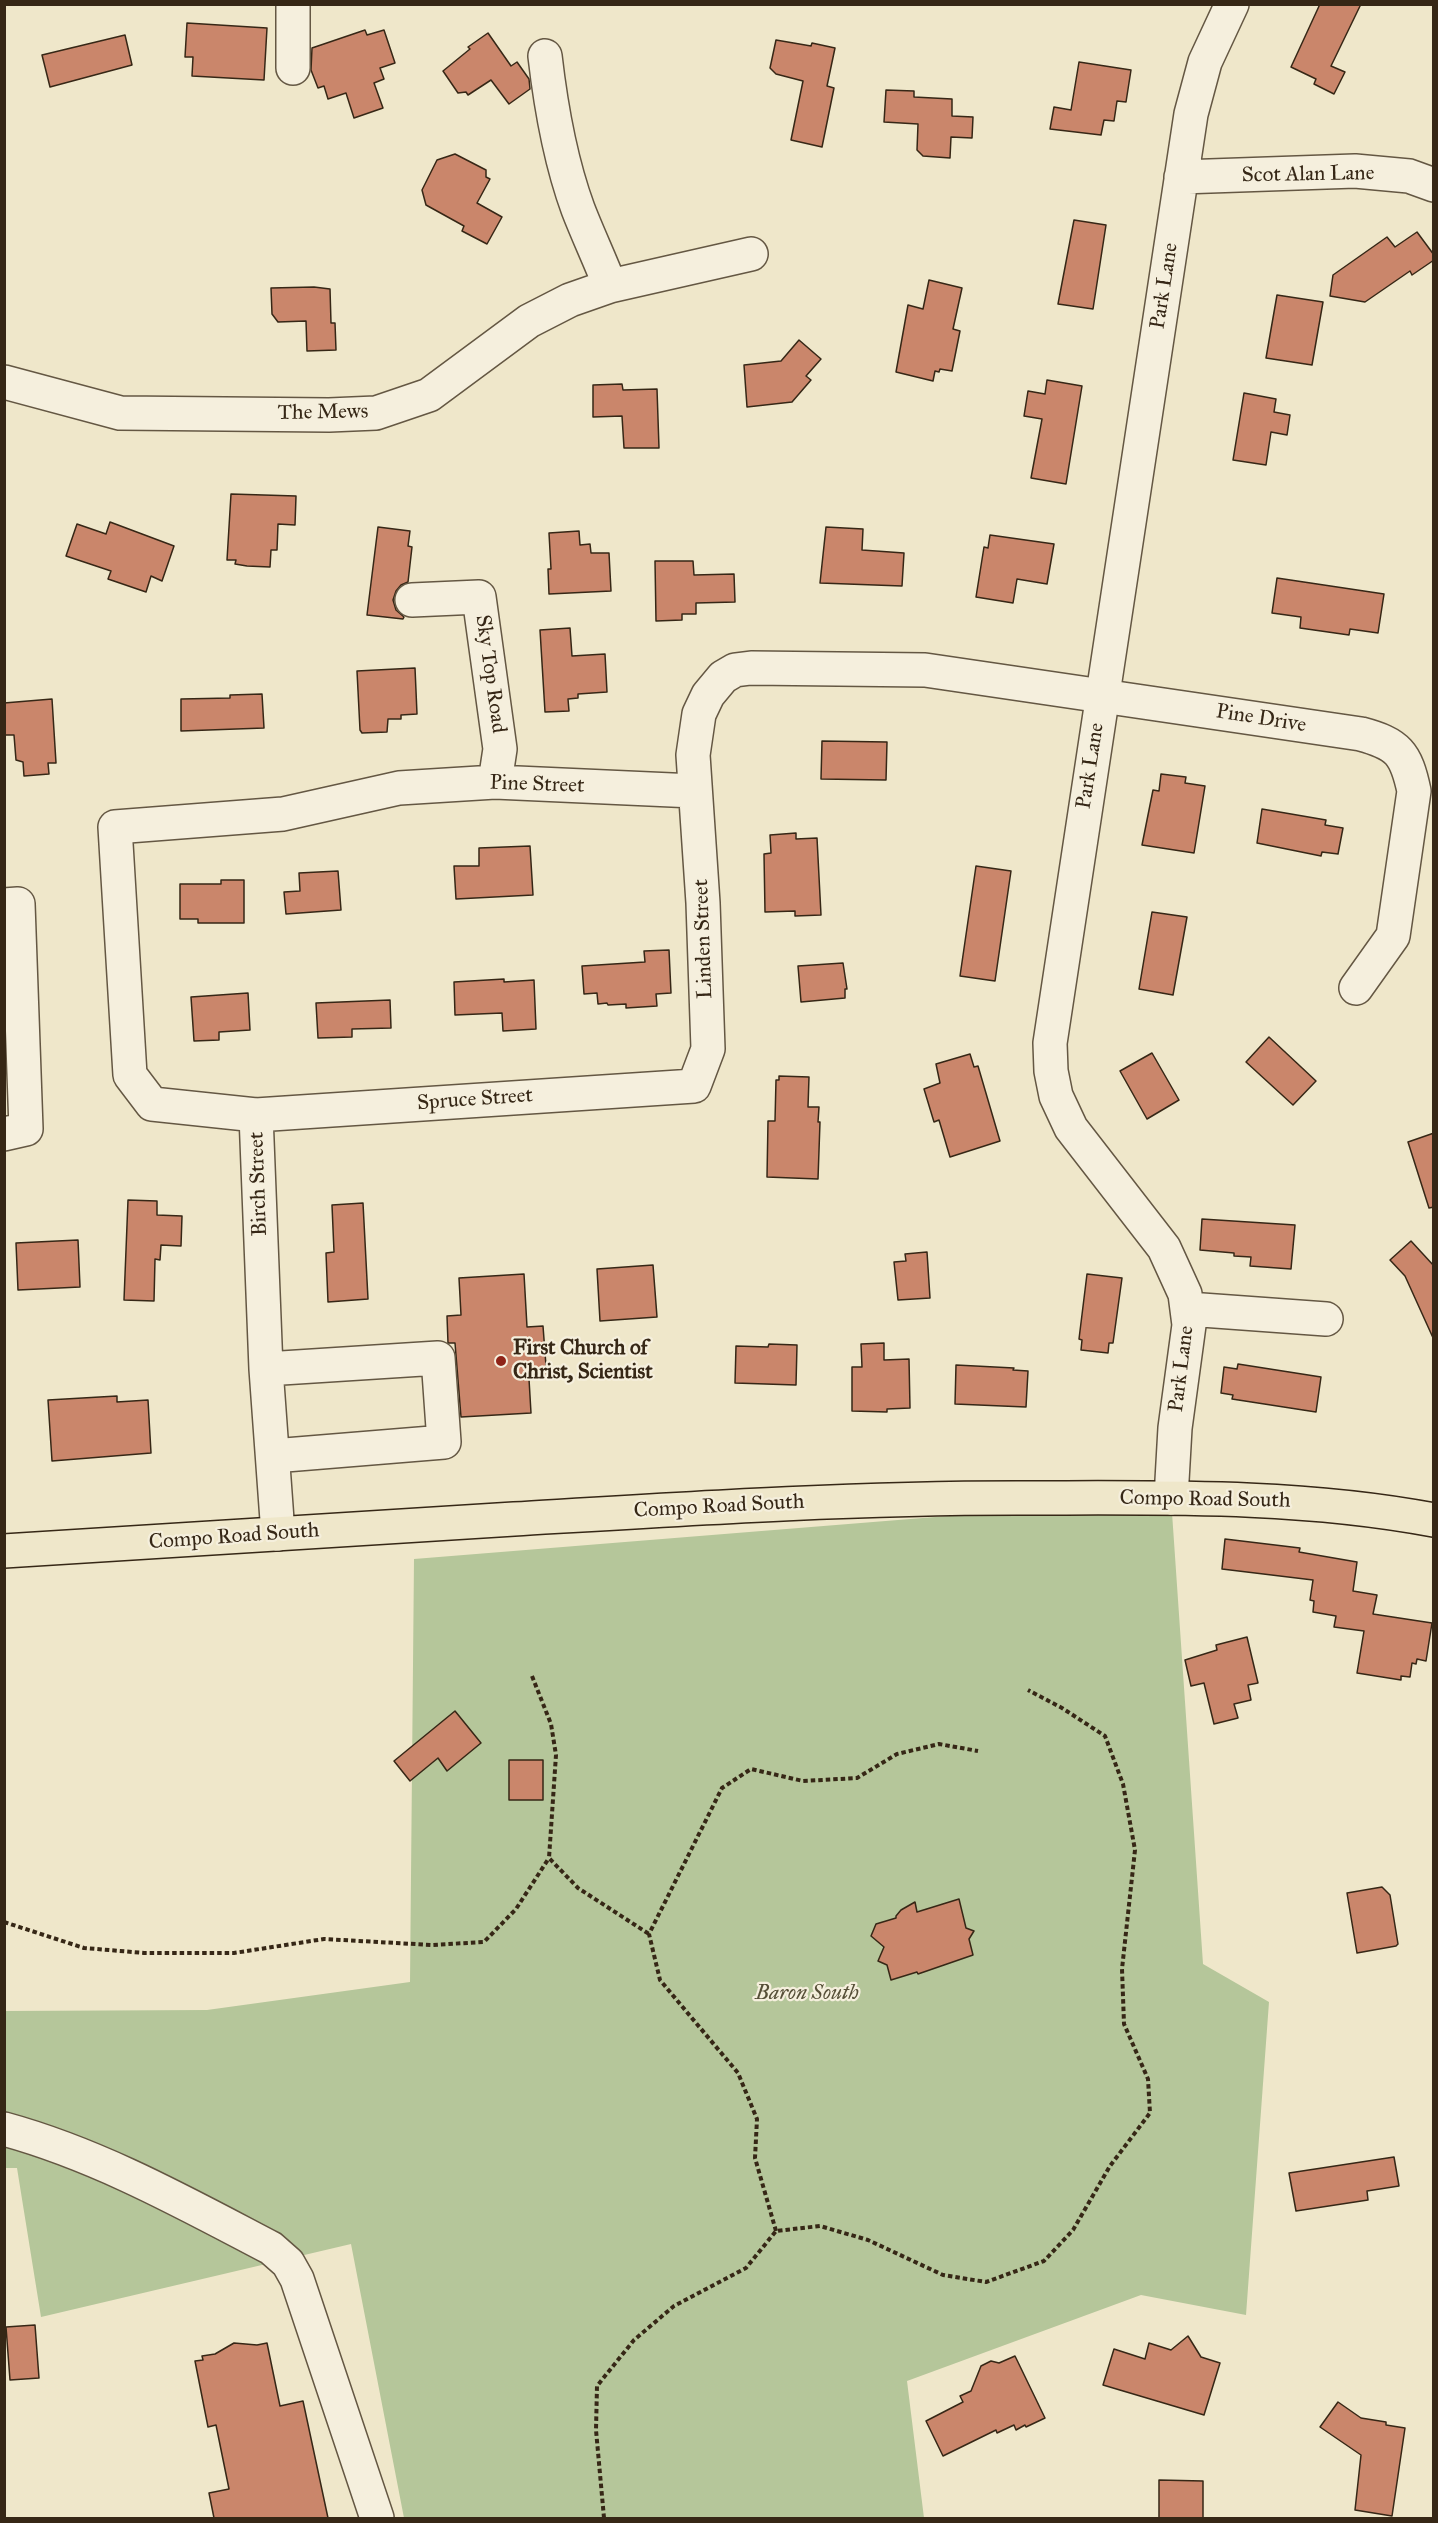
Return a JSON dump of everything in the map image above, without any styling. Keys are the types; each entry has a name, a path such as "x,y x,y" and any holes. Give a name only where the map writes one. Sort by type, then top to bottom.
{"main road":[{"name":"Compo Road South","path":"4,1551 845,1500 1171,1498 1295,1502 1434,1520"}],"street":[{"path":"293,4 294,68"},
{"name":"Park Lane","path":"1171,1498 1175,1428 1187,1338 1188,1309 1181,1283 1164,1248 1071,1128 1056,1096 1051,1071 1050,1043 1053,1011 1196,88 1208,55 1232,4"},
{"path":"545,56 551,104 566,171 610,286"},
{"name":"Scot Alan Lane","path":"1181,177 1355,171 1409,177 1434,185"},
{"name":"The Mews","path":"4,382 120,413 329,415 376,413 429,395 528,321 570,300 610,286 751,254"},
{"name":"Sky Top Road","path":"412,600 479,597 500,749 495,782"},
{"name":"Pine Drive","path":"694,790 693,755 699,714 708,695 723,677 735,670 751,668 925,670 1361,734 1379,739 1399,751 1409,767 1414,791 1393,936 1356,988"},
{"name":"Pine Street","path":"115,827 283,814 399,788 495,782 694,790"},
{"name":"Linden Street","path":"694,790 699,828 708,1049 694,1086"},
{"name":"Birch Street","path":"115,827 130,1075 152,1104 256,1115 266,1369 278,1534"},
{"path":"4,905 18,904 13,981 14,1057 26,1129 4,1134"},
{"name":"Spruce Street","path":"256,1115 694,1086"},
{"path":"1188,1309 1326,1319"},
{"path":"266,1369 438,1358 444,1442 273,1456"},
{"path":"4,2129 40,2139 139,2180 271,2248 288,2263 297,2279 377,2518"}],"path":[{"path":"4,1922 26,1927 84,1948 144,1953 234,1953 324,1939 432,1945 484,1942 516,1909 549,1858 556,1755 551,1724 532,1676"},
{"path":"604,2518 596,2430 597,2386 634,2340 674,2306 746,2268 776,2231 820,2226 868,2240 943,2275 986,2282 1044,2261 1073,2230 1110,2166 1149,2113 1148,2079 1124,2024 1122,1969 1135,1850 1123,1784 1106,1736 1028,1690"},
{"path":"776,2231 755,2158 757,2119 738,2073 660,1980 649,1934 722,1788 751,1769 803,1781 857,1778 897,1754 939,1744 978,1751"},
{"path":"549,1858 578,1888 649,1934"}],"green space":[{"name":"Baron South","path":"1171,1498 1203,1964 1269,2002 1246,2315 1141,2295 907,2381 924,2518 404,2518 351,2244 41,2317 17,2168 5,2168 5,2011 207,2010 410,1982 414,1559"}],"building":[{"path":"1320,4 1361,4 1331,66 1345,72 1334,94 1314,84 1316,79 1291,67"},
{"path":"187,23 267,28 264,80 192,76 193,57 185,57"},
{"path":"365,30 367,35 384,30 395,63 380,68 384,79 374,83 383,108 354,118 346,93 328,99 324,86 318,88 311,70 312,48"},
{"path":"488,33 511,66 517,62 529,79 530,89 509,104 491,80 468,95 466,92 458,93 443,71 470,49 468,47"},
{"path":"125,35 132,65 50,87 42,55"},
{"path":"776,40 811,46 812,43 835,48 827,86 834,88 822,147 791,140 803,81 776,74 770,68"},
{"path":"1079,62 1131,70 1126,102 1117,101 1114,121 1104,120 1101,135 1050,129 1054,107 1071,110"},
{"path":"886,90 914,91 914,97 952,99 952,116 973,117 972,138 951,137 950,158 923,156 917,150 918,124 884,122"},
{"path":"455,154 486,170 486,177 490,179 477,203 502,217 487,244 462,231 464,226 426,205 422,190 437,160"},
{"path":"1074,220 1106,225 1093,309 1058,304"},
{"path":"1417,232 1434,255 1434,260 1412,275 1410,271 1365,302 1330,296 1333,275 1387,237 1395,247"},
{"path":"929,280 962,288 953,329 960,331 952,371 940,369 939,372 935,371 933,381 896,372 908,305 923,309"},
{"path":"271,288 330,289 331,323 335,323 336,350 307,351 306,321 278,322 272,314"},
{"path":"1277,295 1323,302 1312,365 1266,358"},
{"path":"799,340 821,359 806,376 811,380 792,402 747,407 744,365 781,361"},
{"path":"1047,380 1082,386 1066,484 1031,478 1042,419 1024,416 1028,391 1045,394"},
{"path":"622,384 623,390 657,389 659,448 624,448 622,416 593,417 593,385"},
{"path":"1244,393 1276,399 1274,412 1290,415 1287,435 1271,432 1266,465 1233,460"},
{"path":"231,494 296,496 295,525 278,524 277,550 271,550 270,567 247,566 235,564 236,560 227,560"},
{"path":"110,522 174,546 162,581 151,576 146,592 108,579 111,571 66,556 77,524 106,534"},
{"path":"378,527 410,531 408,546 412,547 408,582 396,591 393,600 396,610 404,617 403,619 367,615"},
{"path":"826,527 863,529 862,550 904,553 902,586 820,583"},
{"path":"579,531 580,545 590,544 591,553 609,553 611,591 549,594 548,569 551,569 549,533"},
{"path":"990,535 1054,544 1047,584 1017,579 1013,603 976,597 984,547 988,548"},
{"path":"655,561 693,561 694,575 734,574 735,602 696,603 696,614 682,614 682,620 656,621"},
{"path":"1277,578 1384,594 1378,633 1350,629 1349,635 1300,628 1301,617 1272,613"},
{"path":"570,628 572,656 605,654 607,692 578,694 578,698 568,699 569,711 545,712 540,630"},
{"path":"415,668 417,714 401,715 401,719 388,719 387,732 362,733 357,671"},
{"path":"262,694 264,728 181,731 181,699 230,698 230,695"},
{"path":"52,699 56,763 48,763 49,774 24,776 23,762 16,760 14,735 4,735 4,703"},
{"path":"822,741 887,742 886,780 821,779"},
{"path":"1161,774 1186,777 1185,783 1205,786 1194,853 1142,845 1153,790 1159,791"},
{"path":"1262,809 1326,820 1325,825 1343,828 1338,854 1322,852 1321,856 1257,843"},
{"path":"796,833 796,839 817,838 821,915 795,916 795,911 765,912 764,854 771,853 770,835"},
{"path":"530,846 533,895 456,899 454,866 479,866 479,848"},
{"path":"976,866 1011,871 995,981 960,976"},
{"path":"338,871 341,910 286,914 284,892 300,891 299,873"},
{"path":"221,880 244,880 244,923 198,923 198,919 180,919 180,884 221,884"},
{"path":"1152,912 1187,917 1173,995 1139,989"},
{"path":"669,950 671,993 656,994 657,1006 626,1008 626,1004 598,1004 597,993 584,994 582,966 645,962 644,951"},
{"path":"843,963 847,989 845,989 845,998 801,1002 798,966"},
{"path":"504,979 504,982 534,980 536,1029 503,1031 502,1013 455,1015 454,982"},
{"path":"248,993 250,1030 219,1032 219,1040 194,1041 191,997"},
{"path":"390,1000 391,1028 352,1029 352,1037 318,1038 316,1003"},
{"path":"1269,1037 1316,1081 1293,1105 1246,1062"},
{"path":"1152,1053 1179,1100 1147,1119 1120,1071"},
{"path":"970,1054 974,1067 978,1066 1000,1141 950,1157 939,1120 934,1122 924,1089 940,1083 936,1064"},
{"path":"779,1076 809,1077 808,1107 819,1107 818,1179 767,1177 768,1121 775,1121 776,1080 779,1080"},
{"path":"1434,1133 1434,1207 1429,1208 1408,1142"},
{"path":"128,1200 157,1201 157,1215 182,1216 181,1246 161,1245 160,1260 155,1259 154,1301 124,1300"},
{"path":"363,1203 368,1299 328,1302 326,1253 334,1252 332,1205"},
{"path":"1202,1219 1295,1225 1291,1269 1250,1266 1251,1257 1200,1250"},
{"path":"78,1240 80,1287 18,1290 16,1243"},
{"path":"1411,1241 1434,1266 1434,1340 1405,1276 1390,1260"},
{"path":"927,1252 930,1298 898,1300 894,1262 906,1261 905,1254"},
{"path":"653,1265 657,1317 600,1321 597,1269"},
{"name":"First Church of Christ, Scientist","path":"524,1274 527,1327 543,1326 547,1379 529,1379 531,1413 461,1417 455,1343 448,1343 447,1316 461,1315 459,1278"},
{"path":"1087,1274 1122,1278 1113,1343 1109,1343 1108,1353 1081,1350 1082,1340 1079,1339"},
{"path":"884,1343 884,1360 909,1359 910,1408 887,1409 887,1412 852,1411 852,1367 862,1367 861,1344"},
{"path":"769,1344 797,1345 796,1385 735,1383 736,1346 768,1347"},
{"path":"1238,1364 1321,1377 1316,1412 1232,1399 1233,1395 1221,1393 1224,1367 1237,1369"},
{"path":"956,1365 1014,1368 1013,1370 1028,1371 1026,1407 955,1404"},
{"path":"117,1396 117,1402 148,1400 151,1453 52,1461 48,1400"},
{"path":"1225,1539 1300,1548 1299,1552 1357,1562 1353,1591 1377,1595 1373,1614 1432,1623 1426,1661 1417,1659 1416,1664 1412,1663 1410,1677 1401,1676 1401,1680 1357,1673 1364,1631 1334,1627 1336,1616 1313,1612 1314,1601 1310,1600 1313,1580 1222,1569"},
{"path":"1247,1637 1258,1683 1248,1685 1251,1700 1234,1704 1238,1718 1214,1724 1204,1683 1191,1686 1185,1660 1217,1650 1216,1645"},
{"path":"455,1711 481,1743 447,1771 438,1758 410,1781 394,1761"},
{"path":"509,1760 543,1760 543,1800 509,1800"},
{"path":"1382,1887 1390,1895 1398,1944 1357,1953 1347,1893"},
{"path":"959,1899 966,1928 974,1931 969,1939 973,1955 918,1974 917,1972 891,1980 887,1965 878,1961 884,1947 871,1936 876,1924 896,1918 901,1910 915,1902 917,1912"},
{"path":"1394,2157 1399,2186 1367,2191 1368,2200 1296,2211 1289,2173"},
{"path":"35,2325 39,2378 10,2380 6,2327"},
{"path":"1188,2336 1201,2357 1220,2363 1204,2415 1103,2385 1114,2349 1145,2359 1149,2343 1171,2350"},
{"path":"234,2343 257,2345 267,2343 280,2406 303,2401 328,2518 214,2518 209,2493 229,2489 216,2425 208,2427 195,2361 203,2360 202,2356 215,2354"},
{"path":"1015,2356 1045,2418 1016,2430 1014,2425 997,2433 996,2430 943,2456 926,2421 963,2402 960,2396 971,2391 981,2366 991,2361 999,2363"},
{"path":"1338,2402 1361,2418 1405,2428 1392,2516 1355,2510 1361,2455 1320,2427"},
{"path":"1159,2480 1203,2481 1203,2518 1159,2518"}],"place":[{"name":"First Church of Christ, Scientist","path":"501,1361"}]}
